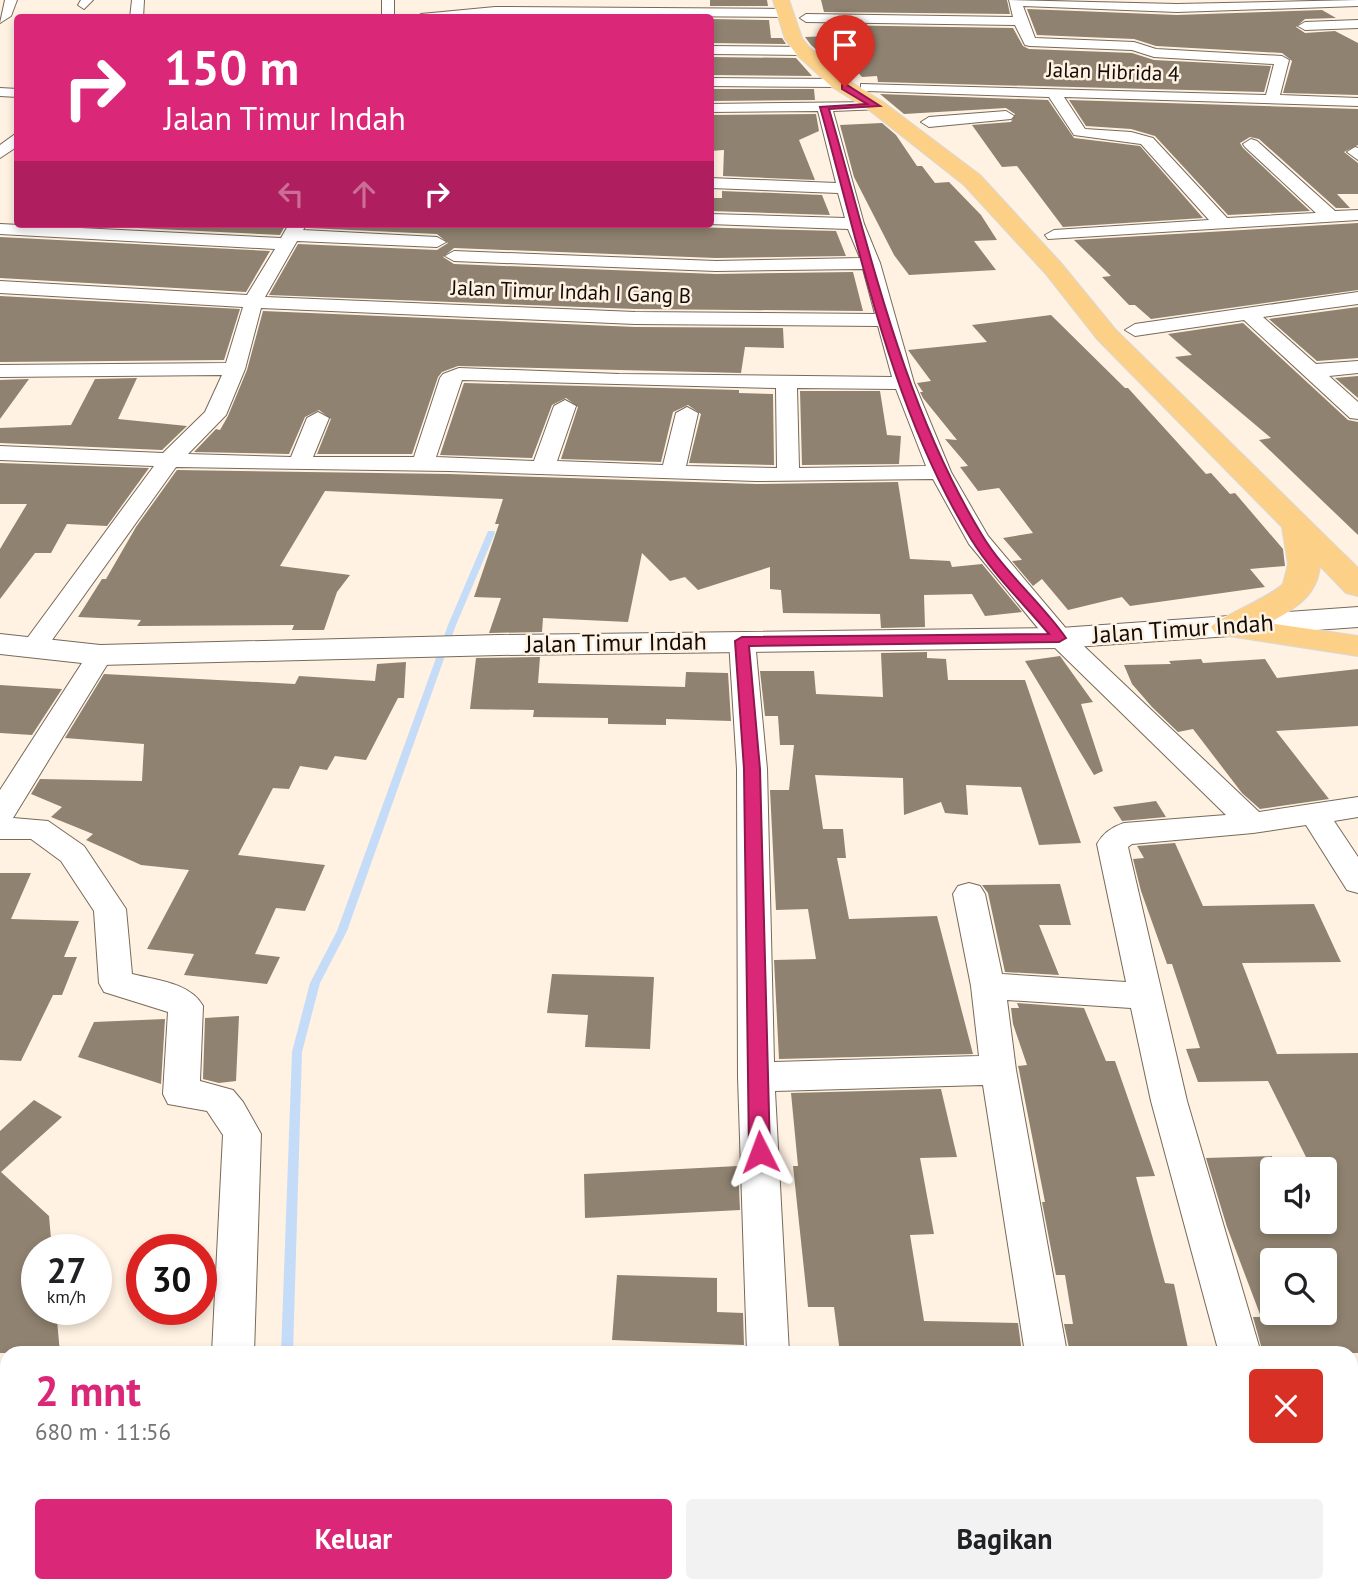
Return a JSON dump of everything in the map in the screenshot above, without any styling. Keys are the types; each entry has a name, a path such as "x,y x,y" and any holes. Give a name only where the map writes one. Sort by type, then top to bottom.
{"main road":[{"path":"794,8 794,39 803,51 839,83 929,122 987,176 1053,268 1105,334 1311,525 1358,565"},
{"path":"794,8 813,41 871,97 987,176"},
{"path":"1038,216 1078,259"},
{"path":"1119,309 1311,525 1358,586"},
{"path":"1311,525 1358,550"},
{"path":"1231,626 1295,593 1307,568 1311,525"},
{"path":"1231,626 1358,646"}],"street":[{"path":"0,19 6,13 11,0"},
{"path":"1272,98 1282,60 1154,52 1134,46 1034,42 1026,37 1015,1 1185,8 1358,2"},
{"path":"521,14 794,8 1020,21"},
{"path":"1305,26 1358,24"},
{"path":"714,50 803,51"},
{"path":"714,82 839,83"},
{"path":"1053,92 1079,132 1098,137 1138,137 1147,141 1222,223"},
{"name":"Jalan Hibrida 4","path":"714,107 824,107 871,97 1053,92 1358,102"},
{"path":"824,107 855,224 871,263 904,383 940,472 978,540 1059,638 1253,823"},
{"path":"929,122 1006,116"},
{"path":"1251,144 1330,216"},
{"path":"714,183 846,188"},
{"path":"1054,235 1358,215"},
{"path":"714,219 855,224"},
{"path":"0,229 292,234 437,242"},
{"path":"17,646 170,459 215,415 235,369 254,300 292,234"},
{"path":"454,256 690,266 871,263"},
{"name":"Jalan Timur Indah I Gang B","path":"0,287 401,310 635,318 886,320"},
{"path":"1135,330 1358,298"},
{"path":"1248,314 1358,413"},
{"path":"1311,371 1358,367"},
{"path":"0,371 235,369"},
{"path":"423,464 450,378 459,374 904,383"},
{"path":"786,382 788,475"},
{"path":"543,468 565,406"},
{"path":"673,473 687,413"},
{"path":"300,463 318,418"},
{"path":"0,453 673,473 788,475 940,472"},
{"name":"Jalan Timur Indah","path":"17,646 100,655 499,645 1059,638 1358,617"},
{"path":"742,641 752,769 756,1077 768,1346"},
{"path":"0,814 100,655"},
{"path":"1238,1346 1169,1101 1112,844 1124,834 1315,816 1358,807"},
{"path":"1315,816 1358,882"},
{"path":"0,829 37,828 73,854 85,876 110,909 116,983 173,998 186,1006 181,1094 210,1095 225,1103 242,1134 233,1346"},
{"path":"969,894 988,986 998,1070 1045,1346"},
{"path":"988,986 1146,996"},
{"path":"756,1077 998,1070"}],"building":[{"path":"710,0 767,0 768,6 710,6"},
{"path":"821,0 1007,0 1010,14 824,12"},
{"path":"1027,9 1177,15 1322,10 1336,18 1305,19 1296,27 1305,33 1335,31 1358,43 1358,95 1283,93 1292,61 1282,53 1156,46 1134,39 1037,35"},
{"path":"714,19 769,20 771,38 782,38 786,44 714,43"},
{"path":"827,25 1013,28 1023,46 1029,49 1132,53 1154,60 1271,66 1264,92 878,82 877,76 862,77 847,60 828,60 811,45 805,37 830,36"},
{"path":"714,57 796,58 812,76 714,75"},
{"path":"714,89 814,89 815,100 714,101"},
{"path":"880,94 1048,100 1074,138 1140,146 1203,218 1063,227 1017,166 1002,167 972,125 1011,122 1015,114 1006,108 904,114"},
{"path":"1069,100 1358,109 1358,145 1344,152 1358,163 1358,194 1337,194 1350,208 1336,208 1259,139 1250,137 1240,143 1243,148 1310,211 1228,215 1155,136 1131,129 1086,126"},
{"path":"816,114 819,131 799,140 815,180 723,176 724,150 714,151 714,115"},
{"path":"882,123 896,135 917,166 922,166 935,183 949,182 981,215 997,240 974,241 996,270 909,275 894,255 854,177 840,125"},
{"path":"722,191 822,195 830,215 714,211 714,198 722,198"},
{"path":"1358,223 1358,290 1151,319 1135,305 1129,305 1102,277 1111,276 1074,240"},
{"path":"136,228 284,228 280,235"},
{"path":"308,228 714,228 836,231 846,256 716,258 454,248 443,257 454,264 716,274 853,272 863,311 635,309 269,295 298,244 437,250 448,243 437,234"},
{"path":"0,237 270,251 246,292 0,278"},
{"path":"0,296 240,309 224,360 0,362"},
{"path":"1358,307 1358,358 1317,361 1269,319"},
{"path":"263,311 635,327 783,328 784,348 745,347 741,373 458,366 442,372 438,377 412,454 317,454 331,419 319,410 305,417 289,454 194,452 216,429 220,430 228,416 247,370"},
{"path":"1051,315 1128,388 1206,474 1211,473 1230,494 1235,493 1283,549 1285,566 1250,569 1265,587 1130,606 1122,597 1068,610 1042,579 1033,586 1012,561 1022,560 1003,538 1033,533 999,488 978,491 960,467 968,466 945,439 957,440 923,398 920,392 923,392 917,383 931,381 908,350 987,342 972,325"},
{"path":"1243,323 1348,420 1358,422 1358,535 1259,440 1271,438 1175,357 1192,355 1168,334"},
{"path":"1358,376 1358,398 1335,378"},
{"path":"137,378 118,419 187,426 162,450 0,443 0,428 71,425 95,379"},
{"path":"29,379 0,419 0,380"},
{"path":"464,383 739,390 739,393 773,394 774,465 689,463 701,414 688,405 673,412 661,462 561,459 578,407 566,398 552,405 532,458 440,455"},
{"path":"800,391 880,391 887,435 901,436 899,464 802,465"},
{"path":"0,463 149,468 107,526 67,524 51,553 35,553 0,599 0,549 27,504 0,504"},
{"path":"177,470 449,474 756,484 898,482 910,559 950,561 952,567 982,564 1022,612 985,616 972,594 924,595 925,627 881,628 880,614 783,613 781,590 770,589 770,567 698,590 685,577 670,581 642,553 628,622 543,618 542,632 489,633 501,598 474,597 499,524 495,524 503,499 325,491 280,566 350,575 337,592 324,630 292,630 294,625 137,626 141,620 78,617 102,579 106,579 136,527"},
{"path":"927,652 927,658 946,659 948,680 1025,680 1081,843 1039,845 1021,787 966,785 968,815 945,813 941,802 904,815 903,778 815,775 823,829 843,829 846,858 837,858 849,919 937,916 973,1054 779,1059 774,960 816,959 808,909 776,910 770,790 789,790 794,745 780,745 778,716 765,716 760,671 814,671 816,694 883,697 881,653"},
{"path":"1060,656 1093,702 1081,704 1103,771 1094,775 1025,661"},
{"path":"540,657 538,683 685,687 686,672 728,673 731,721 666,719 666,725 608,724 608,718 533,717 534,710 470,709 476,658"},
{"path":"1201,659 1203,663 1265,659 1277,678 1358,669 1358,726 1276,731 1329,799 1260,809 1242,793 1193,729 1178,732 1152,707 1132,684 1124,665 1171,664 1169,661"},
{"path":"406,662 404,698 398,698 366,760 335,756 327,770 300,766 289,789 273,788 238,855 325,865 305,911 276,908 255,954 280,957 267,984 184,975 194,954 147,949 189,870 141,865 86,840 93,834 51,817 62,807 31,794 40,779 142,781 144,744 65,738 104,674 295,684 299,676 375,681 377,664"},
{"path":"0,685 62,689 32,735 0,733"},
{"path":"1156,801 1166,817 1122,821 1113,807"},
{"path":"1175,843 1203,906 1314,904 1341,962 1242,963 1277,1054 1358,1053 1358,1346 1261,1346 1253,1317 1260,1317 1260,1325 1337,1325 1337,1248 1260,1248 1260,1314 1227,1227 1206,1158 1272,1156 1260,1157 1260,1234 1337,1234 1337,1157 1306,1157 1268,1081 1198,1082 1186,1049 1200,1048 1172,964 1167,964 1141,891 1133,859 1144,858 1137,846"},
{"path":"0,873 31,873 11,919 79,921 64,957 77,957 62,995 53,995 21,1061 0,1060"},
{"path":"1060,884 1071,925 1039,925 1059,975 1005,972 988,893 982,885"},
{"path":"552,974 654,977 650,1049 585,1047 588,1015 547,1013"},
{"path":"1017,1003 1084,1008 1106,1061 1115,1061 1155,1176 1136,1177 1165,1283 1174,1284 1187,1346 1069,1346 1064,1324 1073,1324 1065,1275 1056,1275 1042,1202 1045,1202 1018,1066 1027,1065 1013,1024 1011,1008 1019,1008"},
{"path":"239,1016 236,1081 219,1083 203,1079 205,1018"},
{"path":"165,1019 161,1084 78,1057 94,1022"},
{"path":"941,1089 957,1157 920,1158 934,1234 910,1235 924,1321 1018,1323 1021,1346 839,1346 834,1307 808,1307 793,1166 798,1166 791,1093"},
{"path":"34,1100 62,1117 1,1172 49,1216 51,1234 21,1234 21,1325 57,1325 59,1346 0,1346 0,1131"},
{"path":"738,1166 740,1210 585,1218 584,1174"},
{"path":"617,1275 717,1278 717,1312 743,1313 744,1345 612,1340"}],"waterway":[{"path":"287,1346 297,1052 315,983 342,931 452,625 491,533"}],"route":[{"path":"760,1152 756,1077 752,769 742,641 1059,638 1009,574 978,540 940,472 904,383 871,263 855,224 824,107 876,106 845,87"}]}
